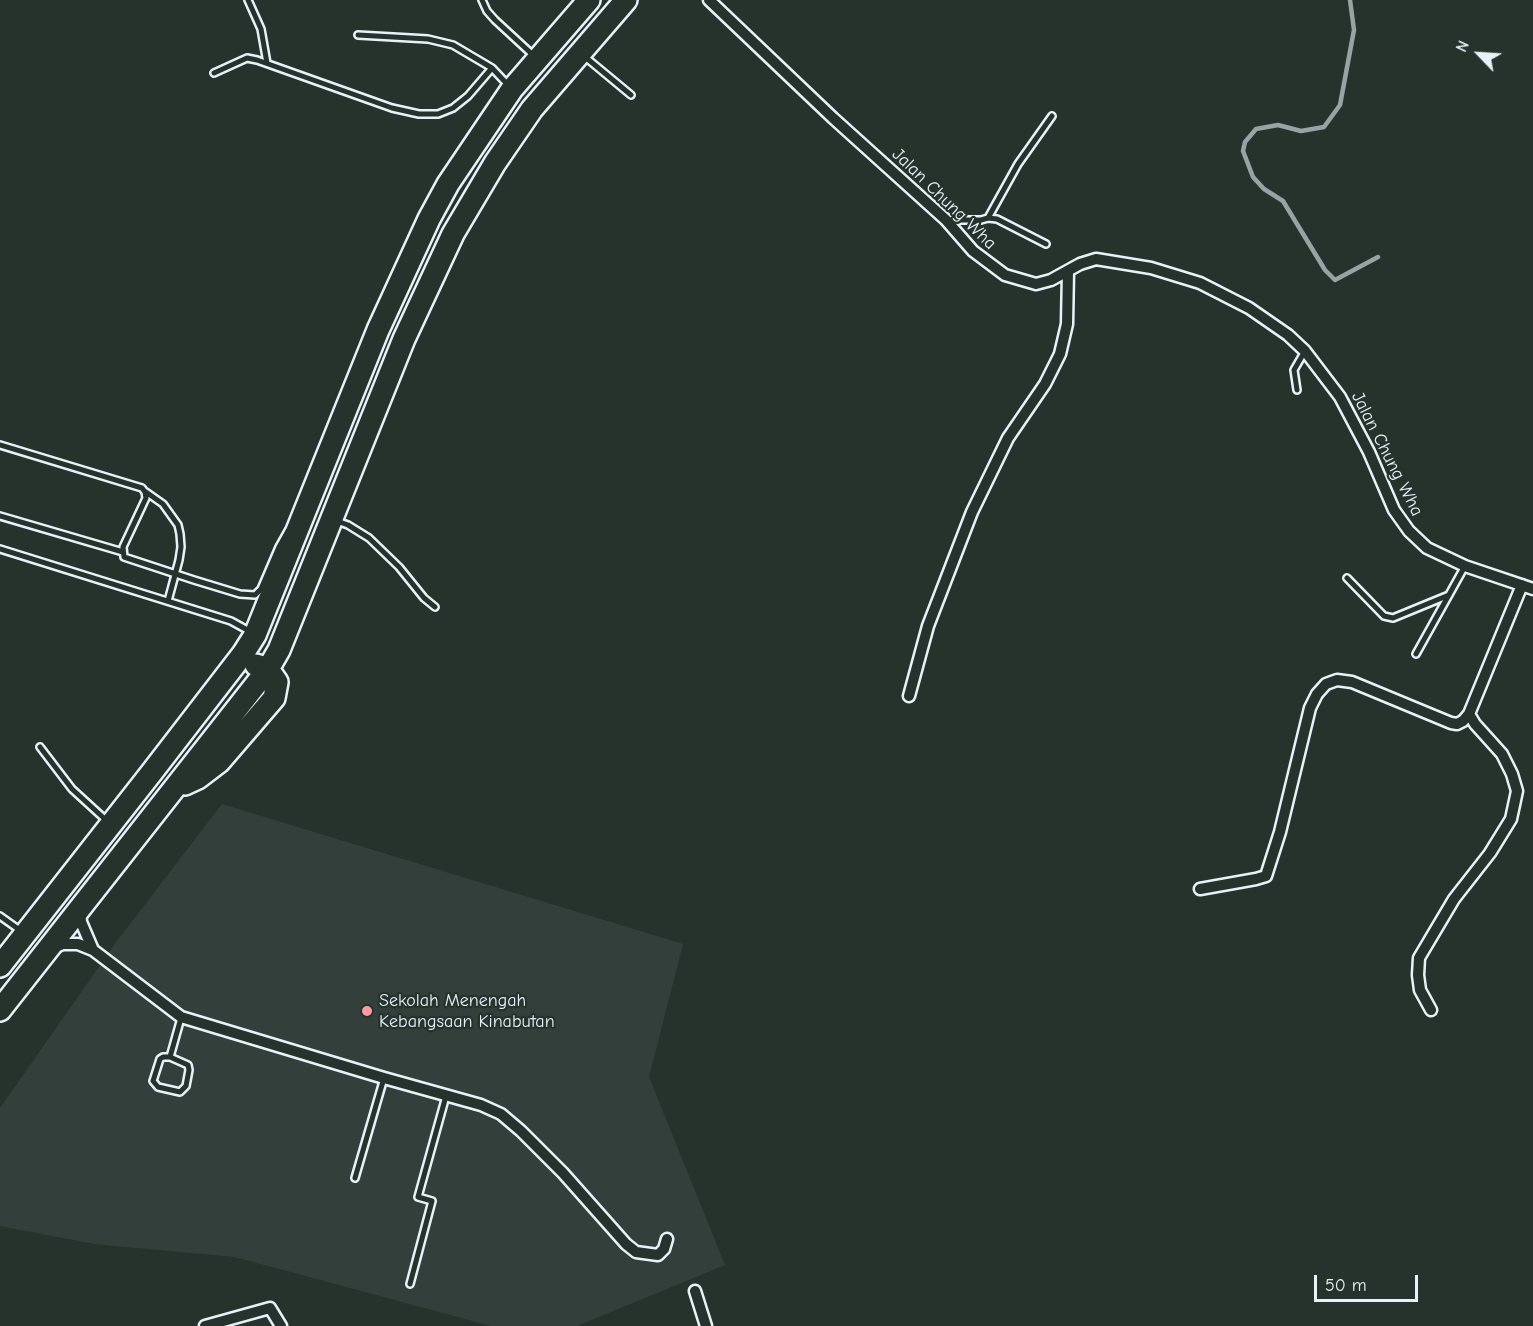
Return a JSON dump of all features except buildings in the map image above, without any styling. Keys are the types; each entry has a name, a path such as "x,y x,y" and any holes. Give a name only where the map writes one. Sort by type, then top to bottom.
{"highway":[{"path":"0,966 243,654 255,635 378,330 429,219 448,184 512,89 589,0"},
{"path":"0,1010 175,789 279,650 404,339 453,234 495,163 532,109 626,0"},
{"path":"255,635 279,650"},
{"path":"152,772 160,771 168,766 242,671 251,665 260,665 267,669"}],"street":[{"name":"Jalan Chung Wha","path":"709,0 946,220 973,251 1005,275 1036,284 1051,280 1096,260 1152,268 1200,283 1249,308 1288,335 1305,351 1340,397 1369,452 1394,510 1409,531 1427,548 1465,566 1533,589"},
{"path":"909,696 928,626 972,512 1008,438 1045,384 1060,354 1067,324 1068,271"},
{"path":"1200,889 1266,876 1280,832 1311,708 1317,694 1326,684 1337,680 1352,682 1451,723 1457,724 1463,721 1469,714 1522,585"},
{"path":"1431,1010 1420,990 1419,958 1454,899 1490,853 1511,819 1517,791 1502,754 1469,714"},
{"path":"80,908 81,922 93,950"},
{"path":"46,950 63,944 78,944 93,950 181,1017 384,1078 446,1094 501,1114 563,1173 621,1239 636,1252 658,1256 664,1249 667,1239"},
{"path":"695,1291 706,1326"},
{"path":"206,1326 270,1308 281,1326"}],"lane":[{"path":"248,0 261,29 267,63"},
{"path":"482,0 487,11 495,20 538,59"},
{"path":"358,35 428,39 453,45 492,68 512,89"},
{"path":"580,52 631,95"},
{"path":"214,74 247,58 392,108 419,114 438,114 453,108 468,96 492,68"},
{"path":"988,218 1018,164 1052,116"},
{"path":"946,220 997,219 1046,244"},
{"path":"1297,390 1294,370 1305,351"},
{"path":"0,445 138,485 163,504 178,525 181,547 168,601"},
{"path":"146,492 146,498 123,547 124,557 240,594 255,595 261,589 284,535 301,524"},
{"path":"0,516 123,552"},
{"path":"332,520 348,525 369,538 435,607"},
{"path":"0,549 231,621 255,635"},
{"path":"1416,654 1465,566"},
{"path":"1347,578 1384,616 1393,618 1449,595"},
{"path":"40,747 72,789 111,825"},
{"path":"0,916 25,934"},
{"path":"170,1058 181,1017"},
{"path":"170,1058 188,1065 186,1086 180,1092 158,1087 153,1081 160,1059 170,1058"},
{"path":"355,1178 384,1078"},
{"path":"410,1284 432,1201 418,1197 446,1094"}],"shaded area":[{"name":"Sekolah Menengah Kebangsaan Kinabutan","path":"222,804 683,944 649,1077 725,1265 577,1326 491,1326 235,1257 94,1244 0,1226 0,1108 117,941"}],"waterway":[{"path":"1350,0 1354,30 1340,105 1324,127 1301,131 1278,125 1256,129 1245,142 1243,151 1253,177 1264,189 1283,201 1325,270 1335,280 1378,257"}],"place":[{"name":"Sekolah Menengah Kebangsaan Kinabutan","path":"367,1011"}]}
